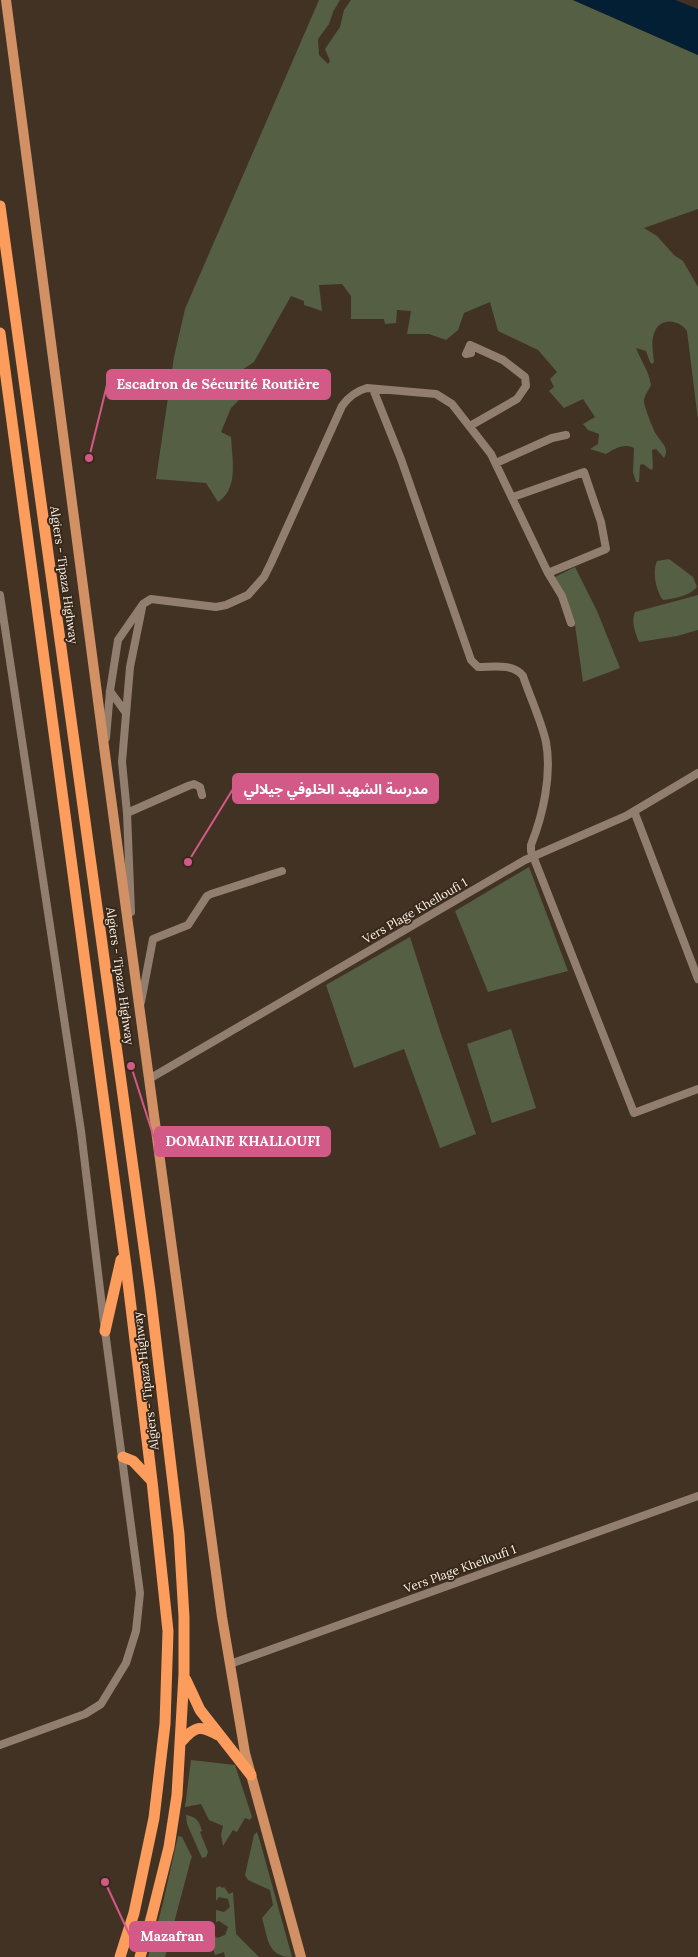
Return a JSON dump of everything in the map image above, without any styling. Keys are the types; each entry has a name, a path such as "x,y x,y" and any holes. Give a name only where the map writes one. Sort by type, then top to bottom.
{"highway":[{"name":"Algiers - Tipaza Highway","path":"0,206 150,1291 179,1534 184,1617 182,1742 177,1795 169,1847 140,1957"},
{"name":"Algiers - Tipaza Highway","path":"0,333 123,1248 152,1481 168,1631 164,1724 154,1818 134,1913 120,1957"},
{"path":"105,1332 123,1248"},
{"path":"123,1457 133,1460 152,1481"},
{"path":"184,1674 196,1704 218,1735 243,1762 251,1775"},
{"path":"182,1742 188,1734 196,1729 205,1728 218,1735"}],"main road":[{"path":"6,0 105,754 230,1664 241,1733 251,1775 302,1957"}],"street":[{"path":"470,426 517,399 526,386 525,376 503,360 470,345 466,354 471,353"},
{"path":"105,754 110,691 118,640 143,604 151,599 216,607 226,605 248,595 271,563 342,406 353,394 367,388 436,394 452,404 496,463 548,573 562,596 571,623"},
{"path":"373,389 404,468 471,660 478,667 511,668 520,672 523,676 543,733 548,758 543,804 531,846 634,1113 698,1089"},
{"path":"496,463 552,438 566,435"},
{"path":"513,497 584,472 601,522 606,549 548,573"},
{"path":"0,595 81,1131 105,1332 140,1593 136,1631 126,1663 101,1704 85,1714 0,1745"},
{"path":"132,942 127,813 122,762 130,667 143,604"},
{"path":"110,691 126,713"},
{"name":"Vers Plage Khelloufi 1","path":"149,1079 534,856 634,811 698,772"},
{"path":"127,813 194,784 200,787 202,795"},
{"path":"634,811 698,979"},
{"path":"140,1007 153,939 188,925 207,896 282,871"},
{"name":"Vers Plage Khelloufi 1","path":"230,1664 698,1496"}],"green space":[{"path":"319,0 340,0 329,24 318,39 319,55 328,64 330,61 325,49 340,27 344,10 351,0 573,0 698,55 698,209 644,228 657,236 674,255 683,261 698,287 698,420 687,331 676,323 663,323 656,329 653,337 654,362 652,364 646,351 636,348 647,371 651,385 644,402 648,417 666,451 664,458 656,449 652,450 653,468 651,470 643,464 640,465 639,482 636,482 633,472 634,448 623,446 606,454 590,449 598,444 599,434 588,430 583,424 595,417 583,399 564,408 549,391 554,387 550,379 557,372 538,350 498,331 490,302 464,313 458,330 446,340 429,334 407,334 411,311 397,310 396,323 385,324 384,319 351,319 351,296 342,284 319,285 322,311 304,305 304,301 291,296 254,362 239,372 242,389 238,401 231,408 221,432 231,437 233,463 232,481 225,496 218,502 206,483 156,479 174,357 185,309"},
{"path":"669,559 693,577 697,587 686,595 663,600 658,592 655,570 657,561"},
{"path":"575,567 597,611 620,668 583,682 575,625 555,577"},
{"path":"698,595 698,630 677,636 639,642 633,623 635,612"},
{"path":"529,867 568,971 488,992 455,911"},
{"path":"410,937 476,1134 440,1148 404,1049 354,1068 326,985"},
{"path":"511,1029 536,1108 492,1123 467,1044"},
{"path":"191,1760 235,1765 252,1817 250,1820 245,1818 237,1832 233,1830 223,1846 221,1835 223,1826 209,1820 201,1804 185,1807"},
{"path":"186,1815 195,1818 200,1825 202,1831 200,1832 208,1852 206,1857 202,1858 187,1824"},
{"path":"257,1832 292,1957 278,1954 273,1950 268,1939 262,1918 273,1905 270,1890 248,1880 245,1875 254,1835"},
{"path":"178,1836 182,1837 192,1857 165,1957 148,1957 162,1907"},
{"path":"224,1887 229,1894 233,1892 236,1934 259,1957 225,1957 224,1952 215,1955 209,1936 213,1934 217,1938 225,1935 228,1927 219,1921 216,1922 216,1910 224,1912 230,1907 228,1899 219,1897 216,1901 216,1888"}],"water":[{"path":"573,0 675,0 698,9 698,55"}],"place":[{"name":"Escadron de Sécurité Routière","path":"89,458"},
{"name":"مدرسة الشهيد الخلوفي جيلالي","path":"188,862"},
{"name":"DOMAINE KHALLOUFI","path":"131,1066"},
{"name":"Mazafran","path":"105,1882"}]}
